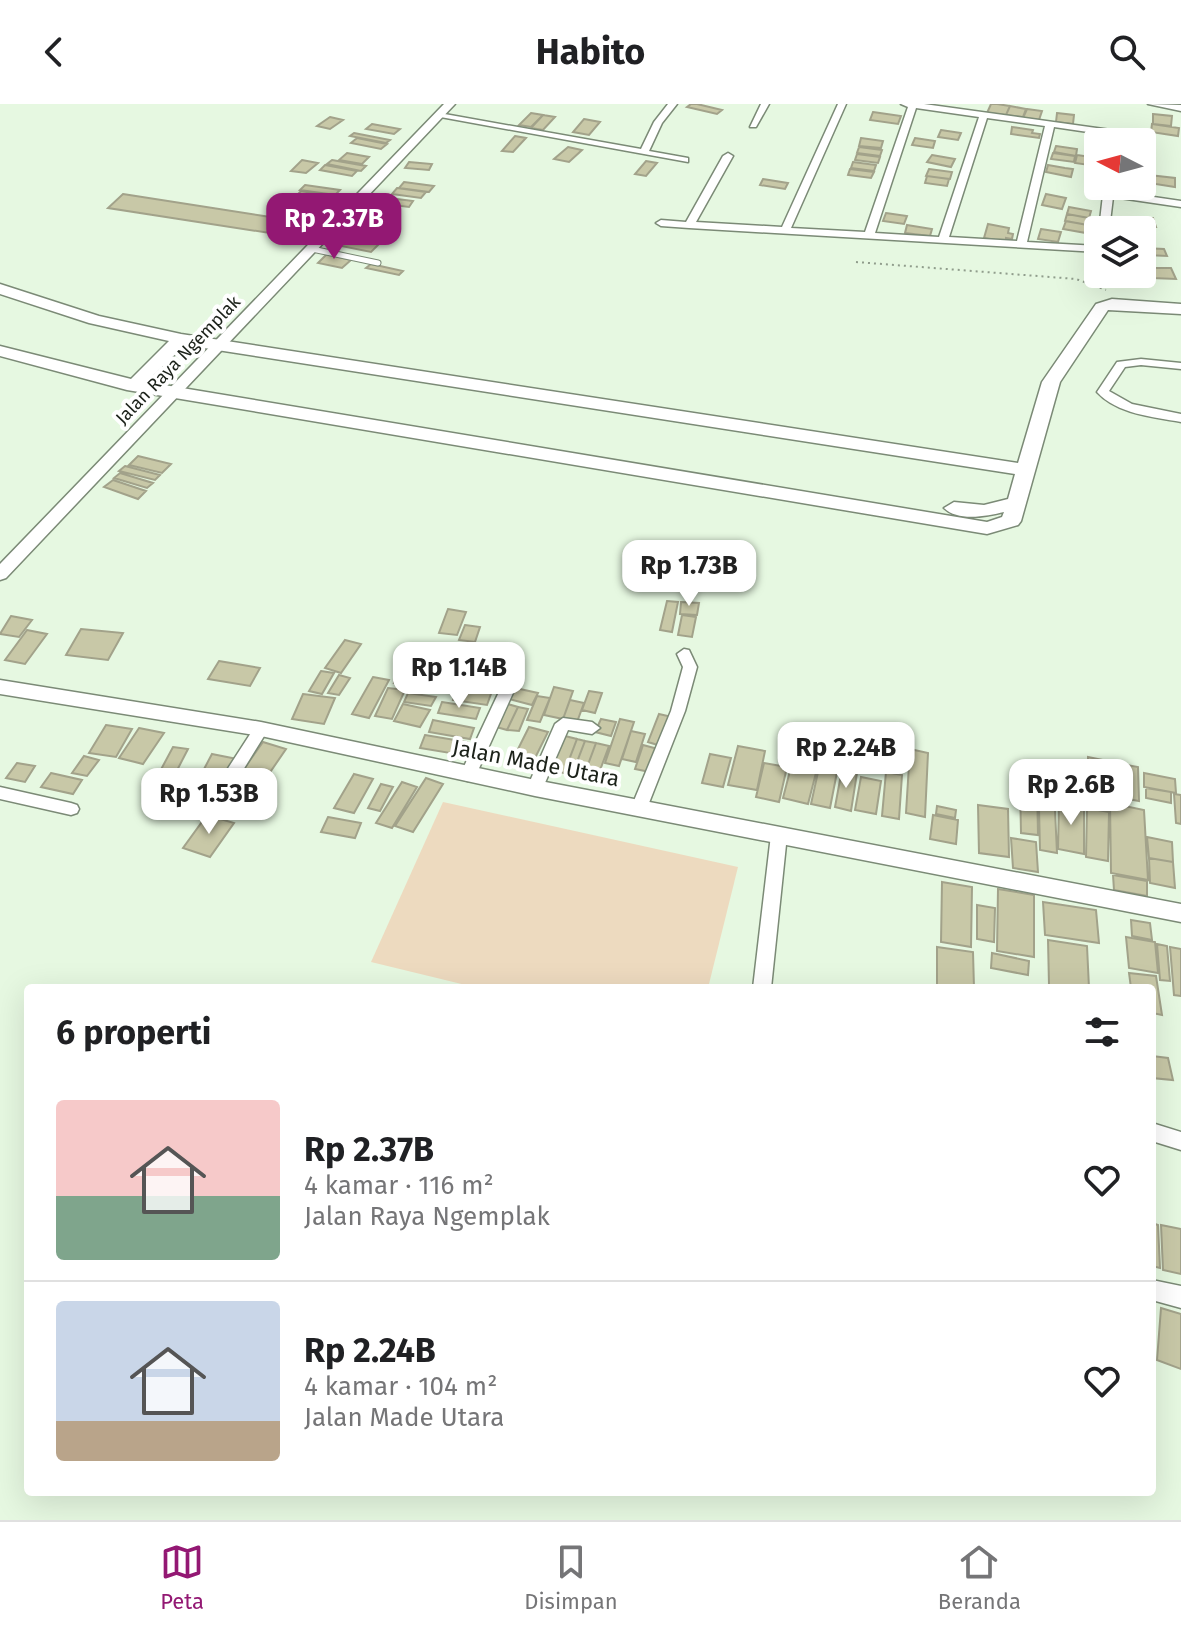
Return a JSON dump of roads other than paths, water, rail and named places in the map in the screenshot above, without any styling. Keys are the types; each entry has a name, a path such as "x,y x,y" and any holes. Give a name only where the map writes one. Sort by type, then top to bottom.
{"main road":[{"path":"0,289 175,344"},
{"path":"0,302 84,329 1020,494"},
{"path":"0,351 178,388 987,528 1020,494 1051,382 1102,307 1112,304 1181,309"},
{"path":"0,336 140,380"},
{"path":"140,380 175,344"}],"street":[{"name":"Jalan Raya Ngemplak","path":"0,574 450,104"},
{"path":"644,152 658,122 673,104"},
{"path":"753,125 765,104"},
{"path":"785,231 842,104"},
{"path":"905,104 1084,129"},
{"path":"869,236 913,104"},
{"path":"1152,104 1181,108"},
{"path":"943,240 984,115"},
{"path":"439,116 685,160"},
{"path":"1021,245 1050,124"},
{"path":"689,225 728,156"},
{"path":"1156,199 1181,204"},
{"path":"1105,216 1107,200"},
{"path":"1106,209 1110,216"},
{"path":"661,223 1084,248"},
{"path":"1181,366 1141,362 1121,364 1103,392 1110,400 1158,415 1181,418"},
{"path":"639,808 678,711 690,667 684,654"},
{"path":"468,775 514,675"},
{"name":"Jalan Made Utara","path":"0,687 261,729 468,775 1181,913"},
{"path":"535,788 563,724 592,728"},
{"path":"211,808 261,729"},
{"path":"0,793 71,809"},
{"path":"762,984 779,835"},
{"path":"1156,1133 1181,1141"},
{"path":"1156,1291 1181,1297"}],"lane":[{"path":"312,249 378,263"}]}
